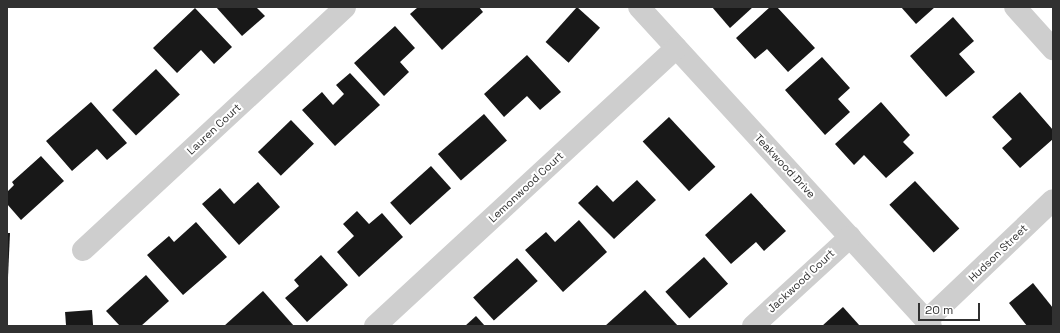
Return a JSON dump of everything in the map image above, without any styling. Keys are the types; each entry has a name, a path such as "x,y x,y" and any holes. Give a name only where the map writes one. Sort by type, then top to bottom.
{"street":[{"name":"Lauren Court","path":"83,250 345,7"},
{"name":"Teakwood Drive","path":"640,7 928,324"},
{"path":"1015,7 1053,49"},
{"name":"Lemonwood Court","path":"375,326 676,48"},
{"name":"Hudson Street","path":"928,324 1053,200"},
{"name":"Jackwood Court","path":"753,326 850,237"}],"building":[{"path":"216,7 256,7 265,16 242,36"},
{"path":"418,7 479,7 483,12 442,50 410,14"},
{"path":"577,7 600,28 569,63 546,42"},
{"path":"712,7 753,7 730,28"},
{"path":"770,7 777,7 815,48 788,72 767,49 755,59 736,38"},
{"path":"901,7 935,7 916,24"},
{"path":"195,8 232,47 214,64 201,50 177,73 153,48"},
{"path":"953,17 974,41 959,54 975,72 946,97 910,56"},
{"path":"395,26 415,48 400,62 409,72 384,96 354,63"},
{"path":"527,55 561,92 540,110 527,96 504,117 484,94"},
{"path":"822,57 850,88 838,99 850,112 825,135 785,90"},
{"path":"156,69 180,95 136,136 112,110"},
{"path":"350,73 380,105 335,146 302,110 322,92 333,105 344,94 336,85"},
{"path":"1020,92 1053,130 1053,139 1020,168 1002,148 1012,139 992,117"},
{"path":"91,102 127,143 107,160 97,149 72,171 46,141"},
{"path":"881,102 910,135 903,142 914,153 886,178 864,155 854,165 835,144"},
{"path":"484,114 507,140 461,180 438,154"},
{"path":"669,117 715,167 689,191 643,142"},
{"path":"291,120 314,144 281,176 258,152"},
{"path":"41,156 64,181 21,220 7,204 7,192 14,185 12,182"},
{"path":"431,166 451,188 410,225 390,203"},
{"path":"637,180 656,200 614,239 578,203 597,185 613,202"},
{"path":"915,181 959,229 934,252 889,205"},
{"path":"258,182 280,207 239,245 202,204 220,188 234,204"},
{"path":"751,193 786,231 764,251 756,242 731,264 705,235"},
{"path":"357,211 369,224 382,213 403,237 359,277 337,252 354,236 343,224"},
{"path":"579,220 607,252 563,292 525,250 546,232 555,242"},
{"path":"196,222 227,257 183,295 147,255 169,236 174,242"},
{"path":"7,233 10,233 8,277 7,277"},
{"path":"321,255 348,285 307,322 285,298 299,286 294,280"},
{"path":"704,257 728,284 689,319 665,292"},
{"path":"517,258 538,281 494,321 473,297"},
{"path":"146,275 169,301 141,326 120,326 106,311"},
{"path":"1033,283 1053,308 1053,326 1027,326 1009,303"},
{"path":"645,290 678,326 605,326"},
{"path":"263,291 294,326 224,326"},
{"path":"843,307 860,326 822,326"},
{"path":"92,310 93,326 66,326 65,312"},
{"path":"476,316 485,326 465,326"}]}
